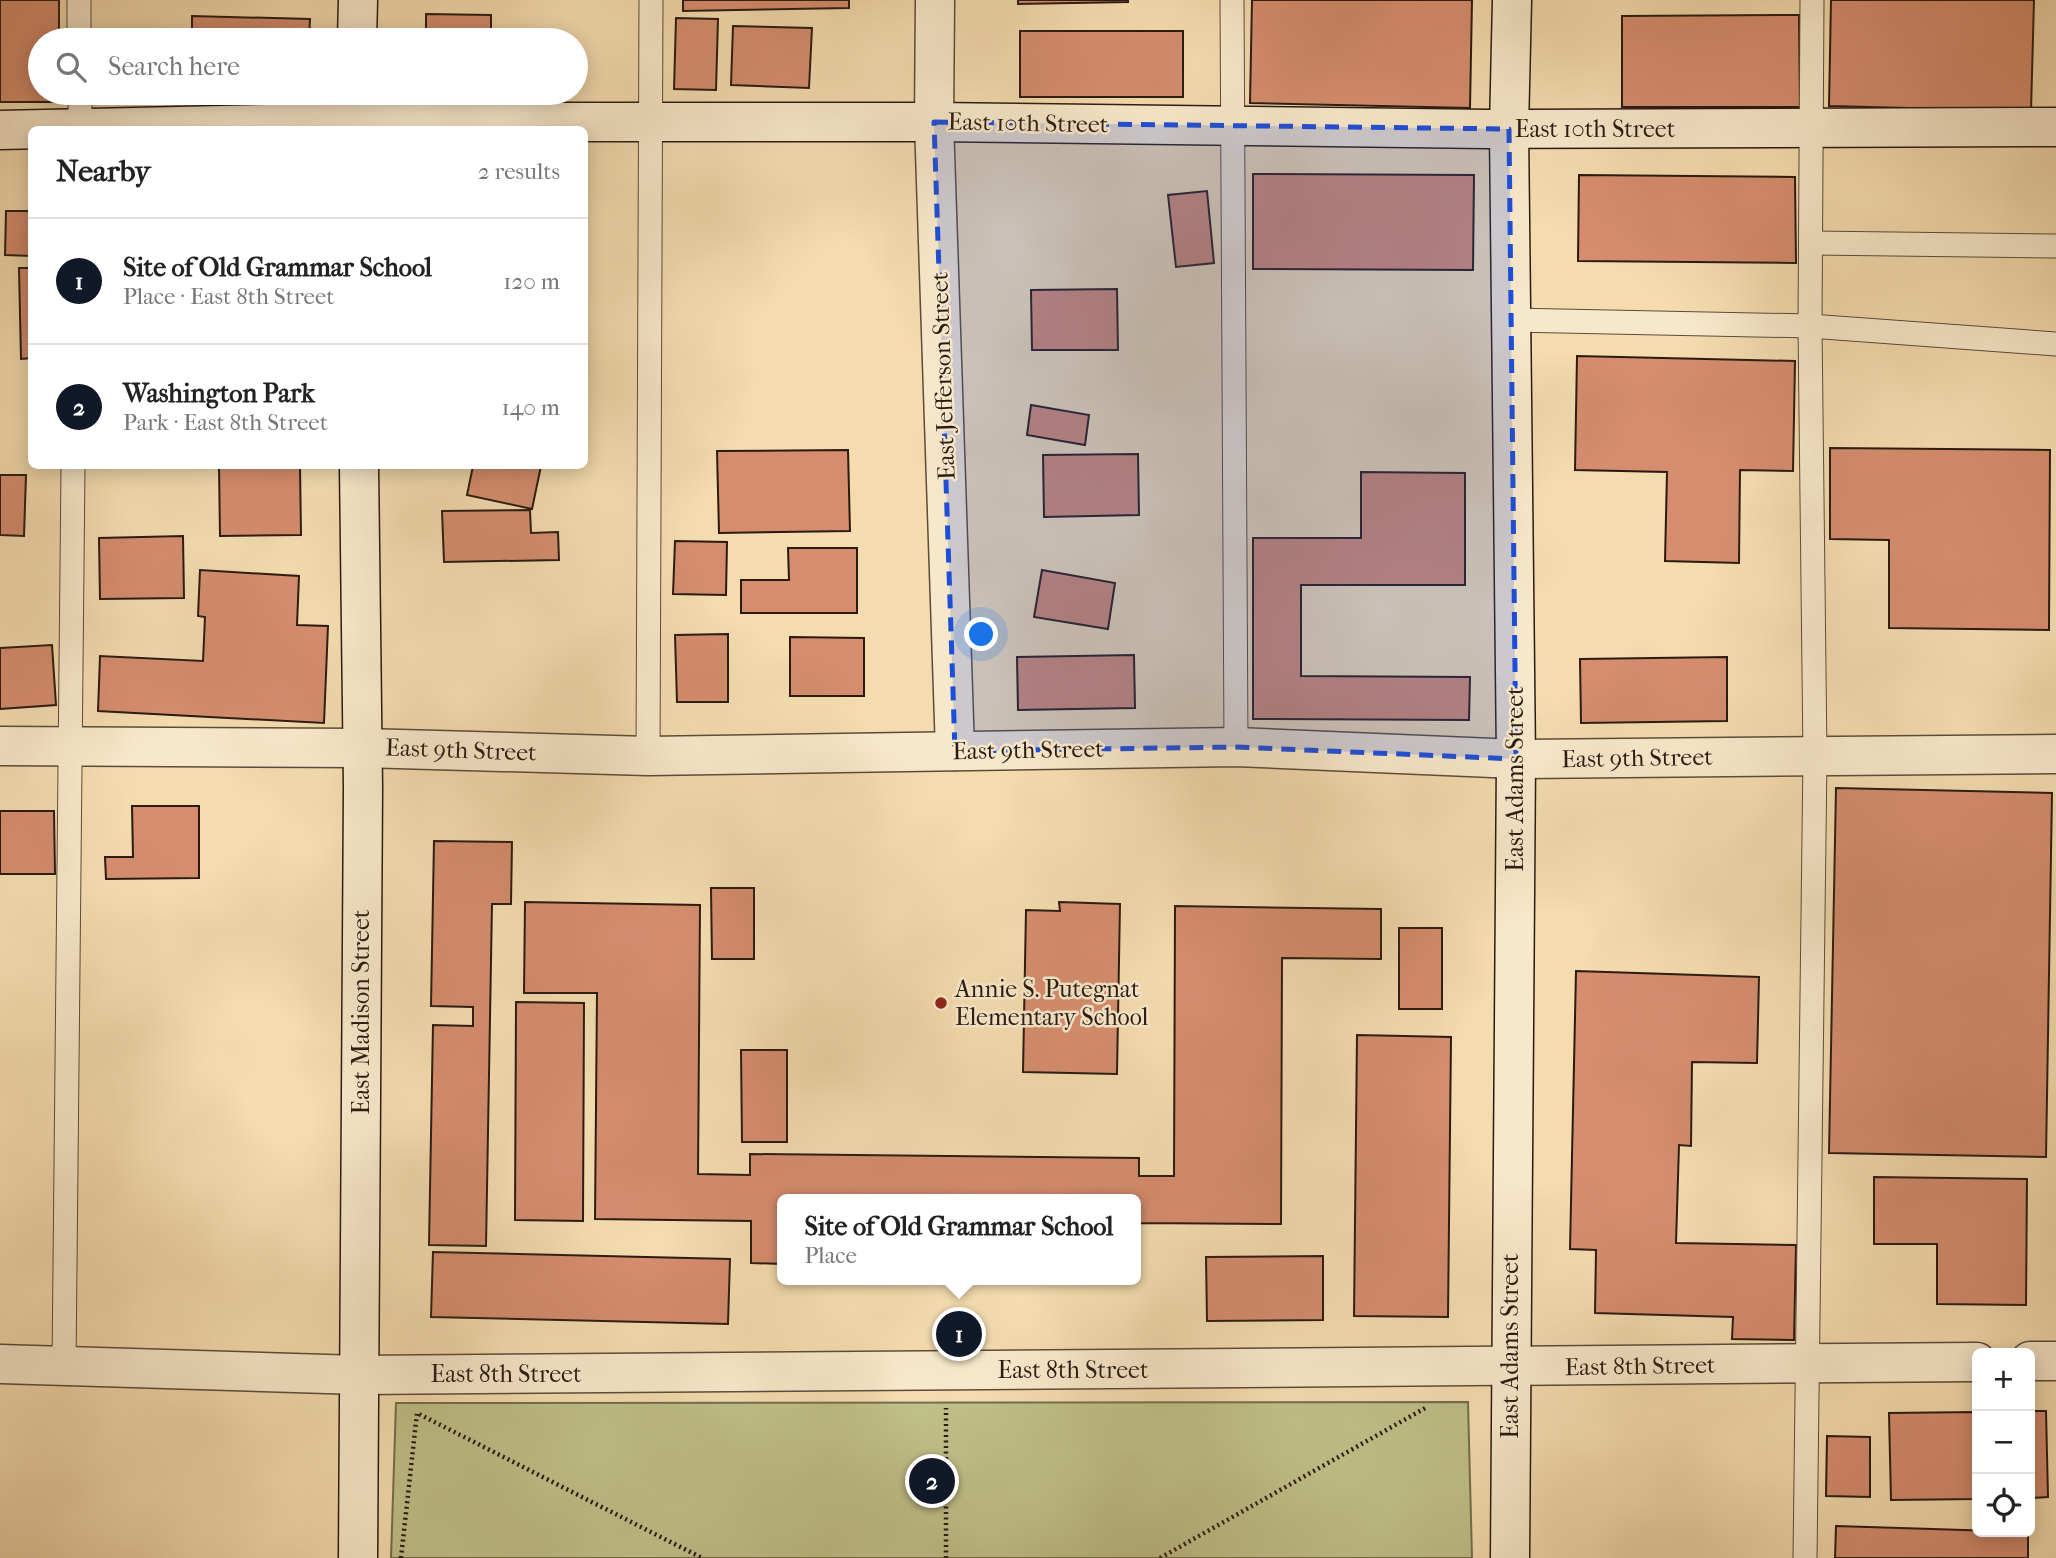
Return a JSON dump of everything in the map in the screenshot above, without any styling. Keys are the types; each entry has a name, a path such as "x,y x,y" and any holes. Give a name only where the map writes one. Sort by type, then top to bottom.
{"street":[{"path":"357,28 358,0"},
{"name":"East Jefferson Street","path":"936,0 934,122 955,751"},
{"name":"East Adams Street","path":"1510,1558 1509,1368 1516,759 1508,129 1512,0"},
{"name":"East 10th Street","path":"0,130 80,117 356,115 653,122 934,122 1508,129 2056,127"},
{"name":"East Madison Street","path":"358,1558 363,748 359,469"},
{"name":"East 9th Street","path":"0,746 363,748 648,756 1236,747 1516,759 2056,754"},
{"path":"2035,1361 2056,1361"},
{"name":"East 8th Street","path":"0,1364 359,1375 1509,1368 1972,1362"}],"lane":[{"path":"79,0 79,28"},
{"path":"648,756 653,122 651,0"},
{"path":"1232,0 1236,747"},
{"path":"1805,1558 1815,756 1811,326 1812,0"},
{"path":"1813,243 2056,246"},
{"path":"1511,320 1811,326 2056,344"},
{"path":"64,1366 68,746 73,469"}],"path":[{"path":"946,1371 946,1558"},
{"path":"1160,1558 1436,1402"},
{"path":"401,1558 417,1413 702,1558"}],"highlighted area":[{"path":"934,122 1509,129 1516,759 1236,747 955,751"}],"green space":[{"path":"1468,1402 1472,1558 391,1558 396,1403"}],"building":[{"path":"0,0 59,0 59,28 28,28 28,102 0,102"},
{"path":"683,0 849,0 849,8 683,11"},
{"path":"1018,0 1128,0 1128,2 1018,4"},
{"path":"1252,0 1472,0 1470,108 1250,103"},
{"path":"1831,0 2034,0 2031,111 1829,106"},
{"path":"426,14 491,15 491,28 426,28"},
{"path":"1799,15 1800,107 1622,107 1622,16"},
{"path":"192,16 310,19 310,28 192,28"},
{"path":"676,18 718,19 716,90 674,89"},
{"path":"733,26 812,28 809,88 731,85"},
{"path":"1020,31 1183,31 1183,97 1020,97"},
{"path":"1253,174 1474,175 1473,270 1253,269"},
{"path":"1579,175 1795,177 1796,263 1578,261"},
{"path":"1207,191 1214,263 1176,267 1168,195"},
{"path":"6,211 28,211 28,256 5,255"},
{"path":"19,268 28,268 28,358 21,359"},
{"path":"1117,289 1118,350 1032,350 1031,290"},
{"path":"1577,356 1795,361 1793,471 1740,470 1739,563 1665,561 1667,472 1575,470"},
{"path":"1031,405 1089,415 1085,445 1027,435"},
{"path":"1830,448 2050,450 2049,630 1889,628 1889,540 1830,539"},
{"path":"848,450 850,531 719,533 717,451"},
{"path":"1138,454 1139,515 1044,517 1043,455"},
{"path":"219,469 300,469 301,535 220,536"},
{"path":"472,469 540,469 532,509 467,495"},
{"path":"1361,472 1465,473 1465,585 1301,585 1301,676 1470,677 1469,720 1253,719 1253,538 1361,538"},
{"path":"0,475 26,475 24,536 0,535"},
{"path":"530,510 531,533 558,532 559,560 444,562 442,511"},
{"path":"183,536 184,598 100,599 99,538"},
{"path":"675,541 727,542 726,595 673,594"},
{"path":"788,548 857,548 857,613 741,613 741,580 789,580"},
{"path":"200,570 299,576 297,625 328,626 324,723 98,711 100,656 203,661 205,617 198,616"},
{"path":"1042,570 1115,583 1108,629 1034,617"},
{"path":"728,634 728,702 677,702 675,635"},
{"path":"790,637 864,638 864,696 790,696"},
{"path":"52,645 56,705 0,709 0,648"},
{"path":"1134,655 1135,708 1018,710 1017,657"},
{"path":"1727,657 1727,721 1581,723 1580,659"},
{"path":"1836,788 2052,793 2046,1157 1829,1153"},
{"path":"132,806 199,806 199,878 106,879 105,857 133,857"},
{"path":"0,811 54,811 55,874 0,874"},
{"path":"434,841 512,842 511,904 492,904 486,1246 429,1245 433,1025 473,1026 473,1007 431,1006"},
{"path":"711,888 754,888 754,959 712,959"},
{"path":"525,902 700,905 698,1174 750,1175 750,1154 1139,1158 1139,1176 1174,1176 1175,906 1381,909 1381,959 1282,958 1281,1224 1141,1223 1141,1194 777,1194 777,1264 751,1263 751,1221 595,1219 597,993 524,993"},
{"path":"1059,902 1120,904 1117,1074 1023,1072 1026,910 1060,911"},
{"path":"1399,928 1442,928 1442,1009 1399,1009"},
{"path":"1576,971 1759,977 1757,1063 1692,1062 1691,1146 1679,1145 1676,1243 1796,1245 1794,1340 1732,1339 1733,1317 1595,1313 1596,1250 1570,1249"},
{"path":"516,1002 584,1003 583,1221 515,1220"},
{"path":"1357,1035 1451,1037 1448,1317 1354,1316"},
{"path":"741,1050 787,1050 787,1142 742,1142"},
{"path":"1874,1177 2027,1179 2026,1305 1937,1304 1937,1244 1874,1244"},
{"path":"433,1252 730,1259 728,1324 431,1317"},
{"path":"1323,1256 1323,1320 1207,1321 1206,1257"},
{"path":"2035,1411 2046,1411 2048,1497 2035,1498"},
{"path":"1972,1412 1972,1499 1891,1500 1889,1413"},
{"path":"1827,1436 1870,1437 1870,1497 1826,1496"},
{"path":"1836,1526 1972,1530 1972,1537 2028,1537 2028,1558 1835,1558"}],"place":[{"name":"Annie S. Putegnat Elementary School","path":"941,1003"},
{"name":"Site of Old Grammar School","path":"959,1334"},
{"name":"Washington Park","path":"932,1481"}]}
